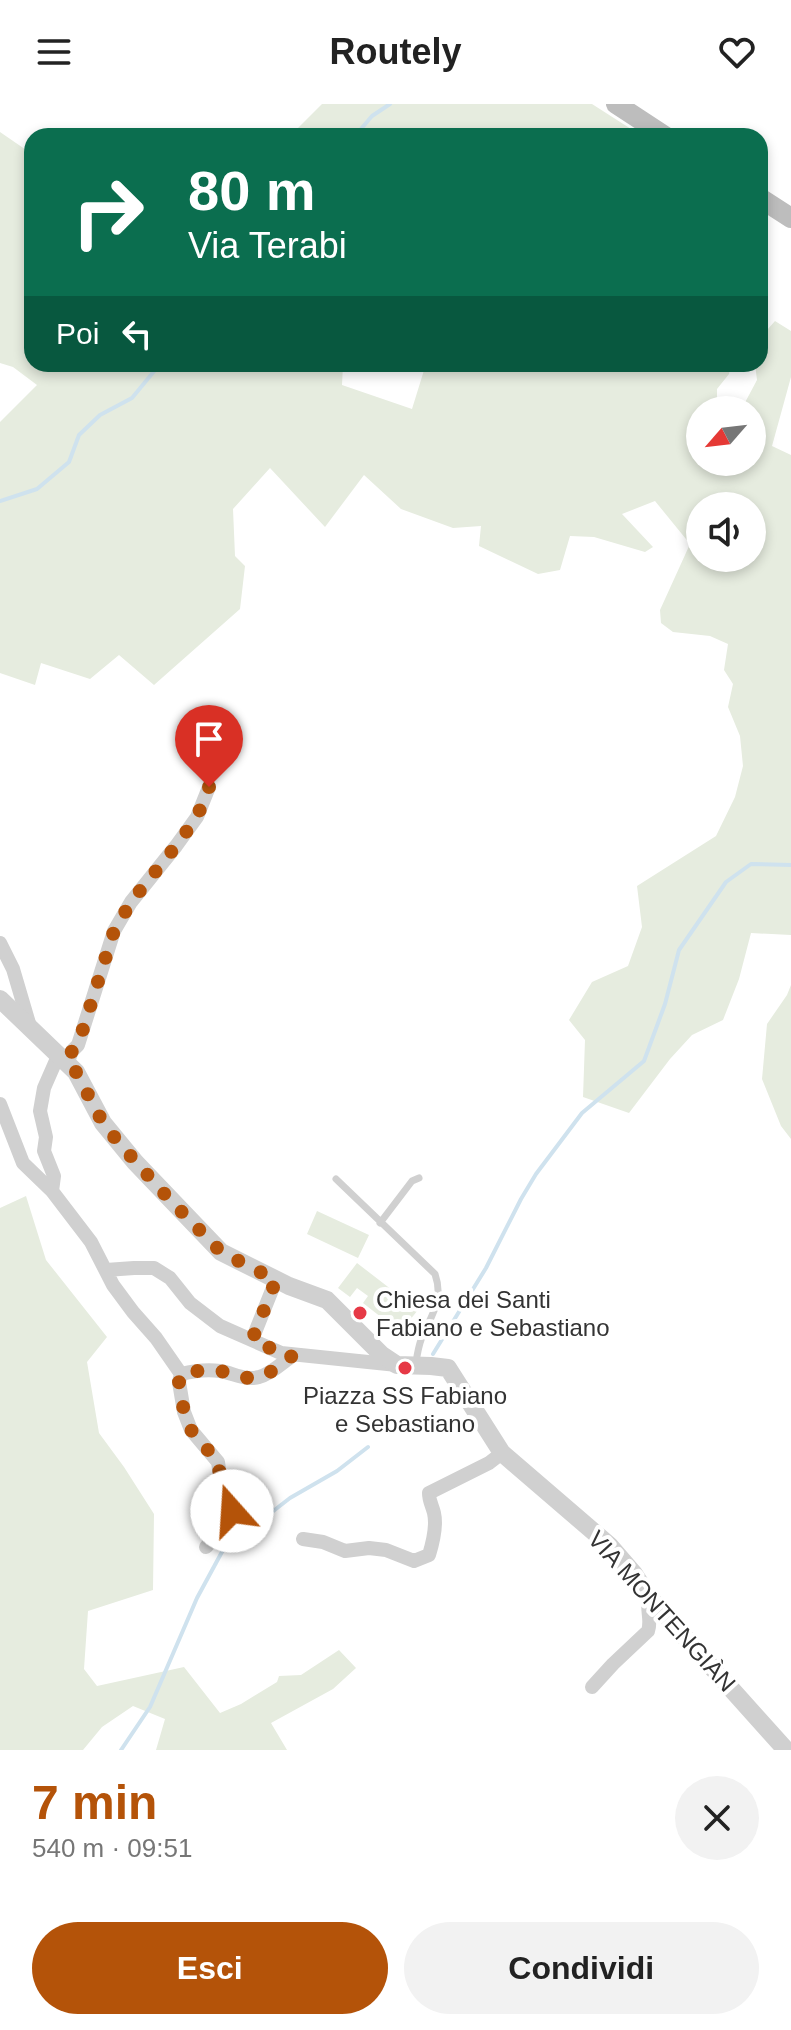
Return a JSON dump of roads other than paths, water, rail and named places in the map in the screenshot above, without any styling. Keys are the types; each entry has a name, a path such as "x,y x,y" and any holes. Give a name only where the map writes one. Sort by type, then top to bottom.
{"main road":[{"path":"616,104 653,128"},
{"path":"768,203 791,218"}],"street":[{"path":"52,1191 54,1176 44,1151 46,1137 40,1111 44,1088 62,1060 78,1045 114,931 131,902 197,817 209,787"},
{"path":"0,943 13,969 31,1030"},
{"path":"0,999 76,1072 103,1123 221,1252 276,1280 327,1300 382,1355 406,1365"},
{"path":"0,1104 23,1163 52,1191 91,1242 118,1292 181,1374 179,1382 184,1412 191,1430 218,1462 223,1496 232,1511 232,1519 206,1547"},
{"path":"106,1270 154,1268 170,1278 190,1303 220,1326 281,1353 406,1365"},
{"path":"252,1340 276,1280"},
{"path":"181,1374 218,1370 247,1378 259,1377 292,1356"},
{"name":"VIA MONTENGIÀN","path":"406,1365 448,1368 502,1453 609,1545 649,1597 786,1750"},
{"path":"303,1539 323,1542 345,1551 369,1548 386,1550 414,1561 429,1555 435,1516 429,1493 489,1463 502,1453"},
{"path":"592,1687 648,1631 651,1625 647,1607 649,1597"}],"lane":[{"path":"380,1223 412,1181 419,1178"},
{"path":"336,1179 435,1274 440,1289 433,1317 406,1365"}],"waterway":[{"path":"362,128 372,116 390,104"},
{"path":"0,501 37,489 69,462 79,435 100,415 132,398 153,372"},
{"path":"433,1354 486,1268 536,1174 582,1113 644,1061 665,1004 679,950 726,882 751,864 791,865"},
{"path":"121,1750 150,1707 197,1598 223,1550 290,1498 337,1471 368,1447"}],"place":[{"name":"Chiesa dei Santi Fabiano e Sebastiano","path":"360,1313"},
{"name":"Piazza SS Fabiano e Sebastiano","path":"405,1368"}]}
